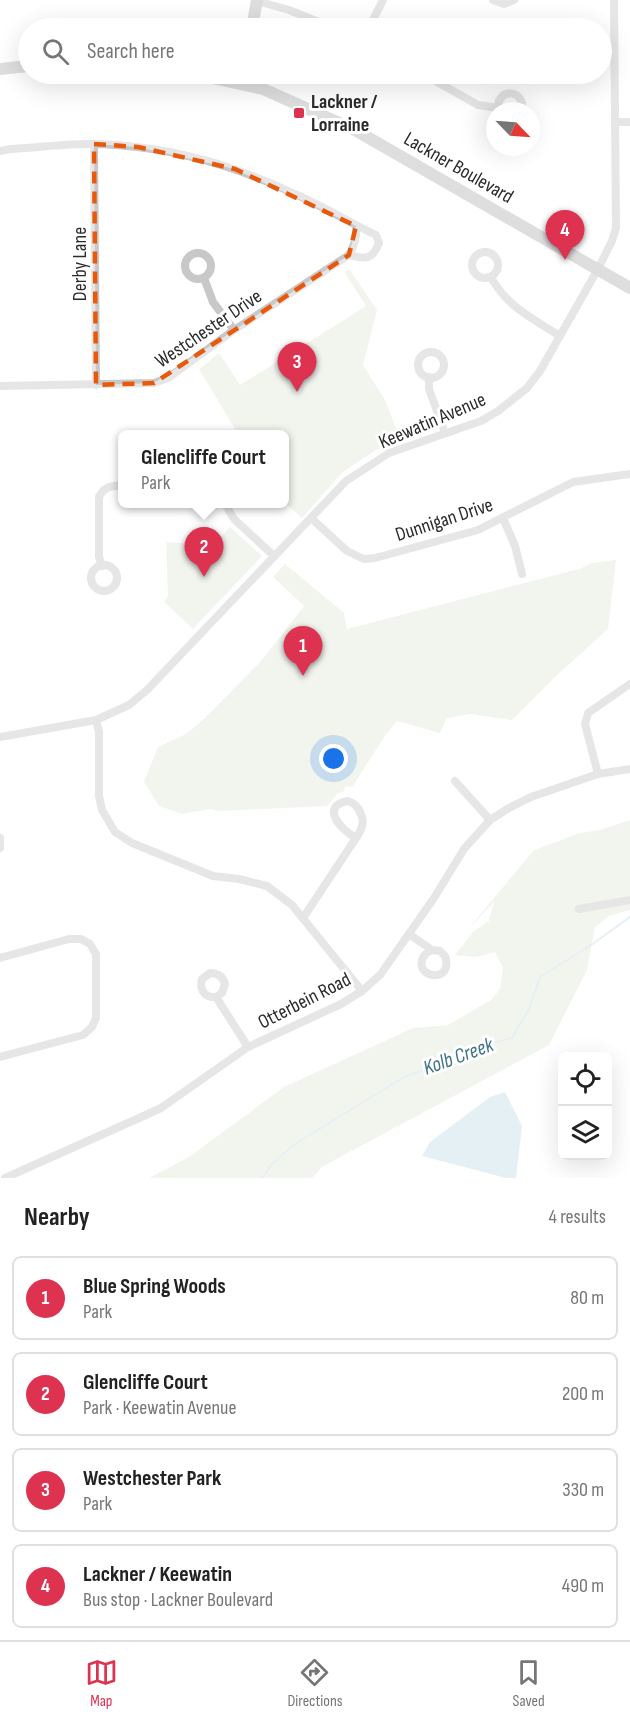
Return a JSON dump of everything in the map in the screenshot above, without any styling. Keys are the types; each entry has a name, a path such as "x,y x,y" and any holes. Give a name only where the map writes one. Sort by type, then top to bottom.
{"main road":[{"path":"254,18 257,1"},
{"path":"0,69 18,67"},
{"name":"Lackner Boulevard","path":"253,84 355,130 630,288"}],"street":[{"path":"374,18 384,0"},
{"path":"493,0 504,3 514,0"},
{"name":"Keewatin Avenue","path":"0,737 96,720 129,705 147,690 346,481 389,453 481,421 514,400 527,388 540,371 598,269 616,228 614,0"},
{"path":"257,1 309,18"},
{"path":"441,84 478,105 486,107"},
{"path":"498,102 503,95 512,93 522,102"},
{"path":"616,122 630,122"},
{"name":"Westchester Drive","path":"0,151 94,144 138,147 193,157 235,169 294,193 376,235 379,243 375,252 369,257 349,255 234,330 168,378 154,383 0,386"},
{"name":"Derby Lane","path":"94,144 96,385"},
{"path":"349,255 357,236 356,226"},
{"path":"491,277 498,292 528,317 560,336"},
{"path":"204,278 213,302 234,330"},
{"path":"429,377 429,389 445,433"},
{"name":"Dunnigan Drive","path":"311,518 347,551 364,559 375,558 461,536 503,518 573,482 630,474"},
{"path":"102,566 99,558 99,497 107,487 118,486"},
{"path":"227,508 234,519 274,556"},
{"path":"503,518 515,546 522,574"},
{"path":"598,774 585,724 588,713 630,684"},
{"path":"96,720 99,732 99,796 102,810 115,832 132,843 213,876 267,886 292,905 362,991"},
{"path":"0,731 0,737"},
{"name":"Otterbein Road","path":"5,1178 161,1108 248,1047 341,1004 362,991 380,975 434,898 464,849 490,820 531,797 598,774 630,769"},
{"path":"455,782 490,820"},
{"path":"0,838 0,848"},
{"path":"303,918 356,838"},
{"path":"579,909 630,900"},
{"path":"409,934 432,950"},
{"path":"0,957 69,939 81,939 90,944 96,954 96,1017 92,1028 83,1035 0,1057"},
{"path":"216,997 248,1047"}],"highlighted area":[{"path":"94,144 138,147 235,169 356,226 349,255 154,383 96,385"}],"green space":[{"path":"349,269 377,310 363,365 385,400 401,441 376,450 343,472 302,518 289,507 289,430 236,430 199,369 219,353 240,385 366,306 345,273"},
{"path":"230,527 262,556 193,629 164,602 168,596 166,542 182,543 200,558"},
{"path":"616,560 608,629 512,720 470,714 447,718 440,733 397,721 386,734 353,786 345,787 344,791 337,794 327,806 218,811 210,809 182,814 159,806 144,782 158,747 186,734 205,718 262,660 304,606 273,577 285,564 344,613 347,629 579,569 592,563"},
{"path":"630,820 630,910 609,916 595,927 587,970 549,1045 322,1167 312,1178 149,1178 189,1157 284,1087 413,1028 448,1025 491,1000 500,989 503,968 495,952 476,957 455,955 473,932 489,921 494,902 469,928 534,850 580,833 600,830"}],"water":[{"path":"505,1092 522,1126 516,1178 506,1178 422,1156 430,1142 490,1097"}],"waterway":[{"name":"Kolb Creek","path":"262,1178 271,1165 295,1144 404,1077 468,1049 512,1038 529,1009 540,977 630,917"}],"place":[{"name":"Lackner / Lorraine","path":"299,113"},
{"name":"Lackner / Keewatin","path":"565,260"},
{"name":"Westchester Park","path":"297,392"},
{"name":"Glencliffe Court","path":"204,577"},
{"name":"Blue Spring Woods","path":"303,676"}]}
